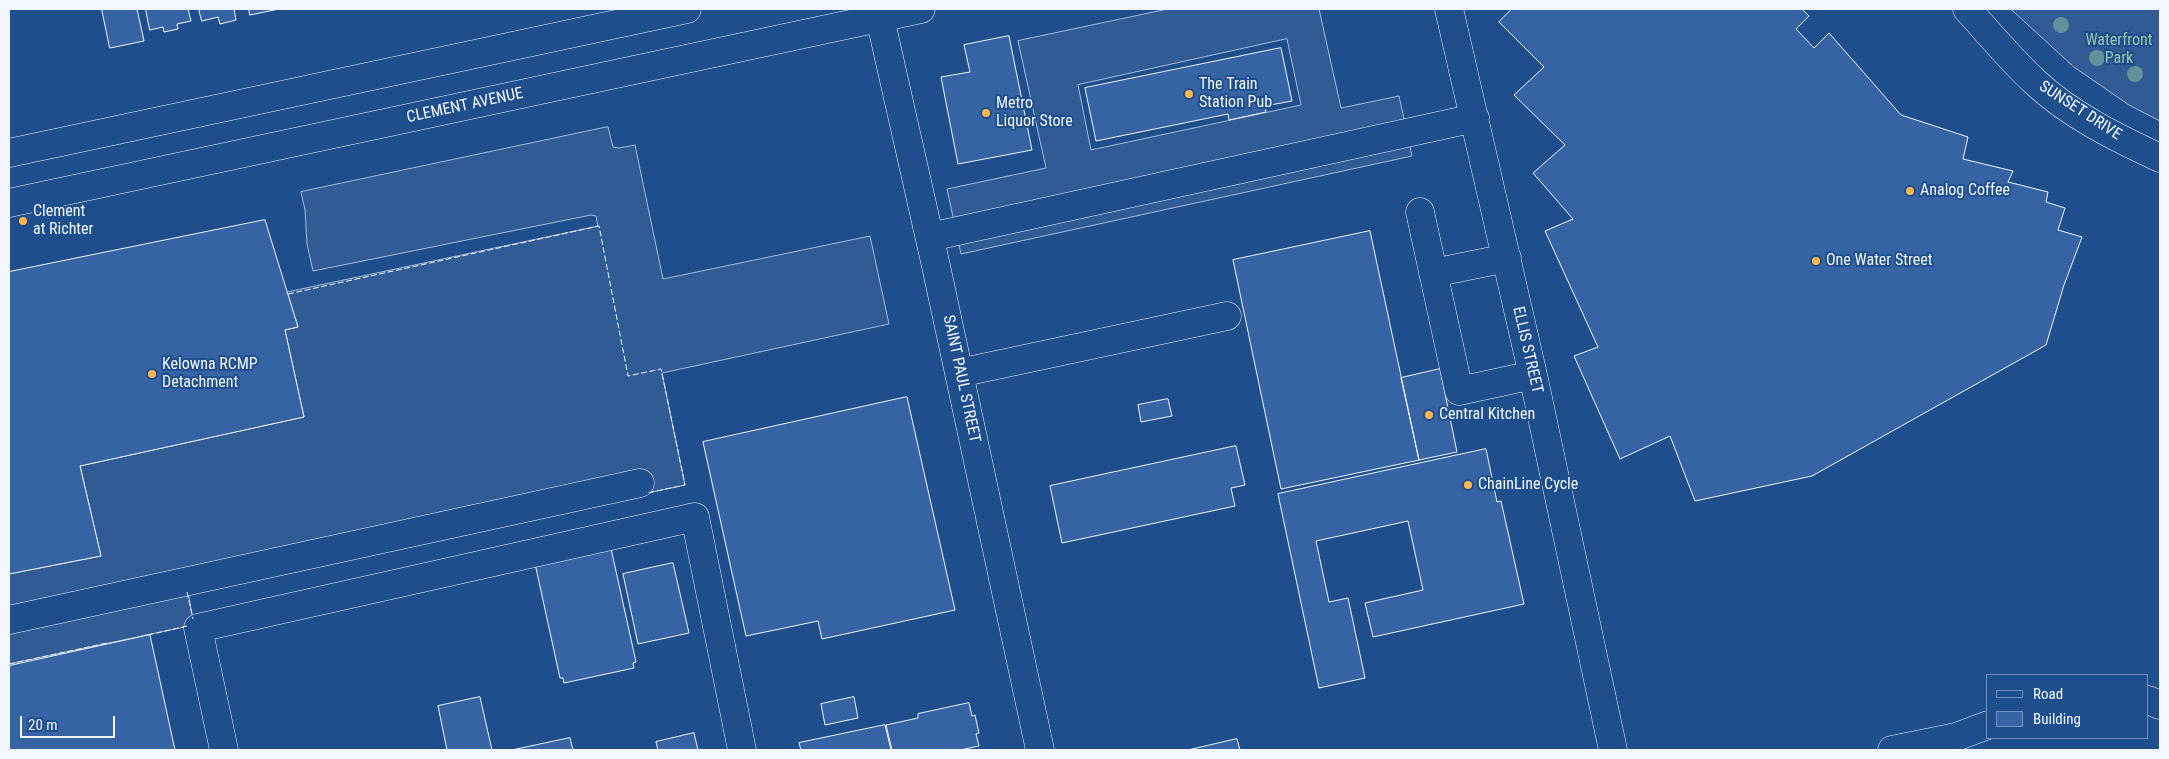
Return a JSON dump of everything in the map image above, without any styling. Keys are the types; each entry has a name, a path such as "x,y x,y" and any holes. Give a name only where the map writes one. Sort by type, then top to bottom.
{"street":[{"path":"9,153 688,9"},
{"name":"CLEMENT AVENUE","path":"9,203 879,13 921,9"},
{"name":"ELLIS STREET","path":"1449,9 1476,118 1533,375 1613,750"},
{"name":"SUNSET DRIVE","path":"1968,9 2036,83 2065,105 2108,133 2160,158"},
{"name":"SAINT PAUL STREET","path":"879,13 930,237 1040,750"},
{"path":"930,237 1476,118"},
{"path":"1420,212 1459,391 1533,375"},
{"path":"1433,273 1506,258"},
{"path":"959,373 1227,316"},
{"path":"9,620 640,483"},
{"path":"224,750 198,628 695,517 742,750"},
{"path":"1892,750 1956,736 1986,726"}],"shaded area":[{"path":"1168,9 1319,9 1341,108 1399,96 1412,156 961,254 947,189 1046,168 1018,41","holes":["1287,39 1301,105 1091,150 1078,85"]},
{"name":"Waterfront Park","path":"2011,9 2160,9 2160,121 2129,105 2074,67"},
{"path":"608,127 613,147 619,148 635,145 663,279 870,236 889,324 662,373 685,485 188,592 194,625 9,664 9,574 101,556 80,466 304,417 285,330 298,327 287,292 598,226 596,216 591,215 313,271 307,244 305,210 301,192"}],"building":[{"path":"102,9 137,9 144,41 110,48"},
{"path":"146,9 188,9 191,21 177,24 178,29 164,32 163,27 150,30"},
{"path":"199,9 234,9 236,20 220,24 218,17 202,21"},
{"path":"249,9 279,9 250,15"},
{"name":"One Water Street","path":"1512,9 1802,9 1809,16 1796,29 1814,48 1829,33 1901,115 1968,137 1963,159 2013,171 2008,182 2048,192 2046,202 2065,208 2058,230 2082,237 2064,285 2046,345 1812,476 1695,501 1670,436 1620,459 1574,356 1598,347 1545,231 1573,219 1533,173 1565,145 1514,95 1544,67 1499,22"},
{"name":"Metro Liquor Store","path":"1009,36 1032,150 958,164 941,77 970,72 964,45"},
{"name":"The Train Station Pub","path":"1281,48 1292,101 1265,106 1266,112 1229,120 1228,114 1096,141 1085,88"},
{"name":"Kelowna RCMP Detachment","path":"265,220 298,327 285,330 304,417 80,466 101,556 9,574 9,272"},
{"path":"1370,231 1419,460 1281,489 1233,260"},
{"name":"Central Kitchen","path":"1440,369 1457,452 1419,460 1401,378"},
{"path":"907,397 955,610 822,639 818,621 746,636 703,442"},
{"path":"1168,399 1172,416 1141,422 1138,405"},
{"path":"1236,446 1245,485 1231,488 1235,506 1062,543 1050,486"},
{"path":"1486,449 1497,502 1501,501 1524,604 1373,637 1365,603 1423,590 1408,521 1316,541 1329,602 1348,598 1365,678 1319,688 1278,494"},
{"path":"610,544 636,662 633,663 634,668 564,683 563,678 560,678 534,559"},
{"path":"673,563 689,633 638,644 623,574"},
{"path":"150,635 175,750 9,750 9,666"},
{"path":"480,697 492,750 447,750 438,706"},
{"path":"854,697 858,718 825,725 821,704"},
{"path":"969,703 972,716 975,715 979,733 976,734 979,746 960,750 892,750 886,725 918,718 918,714"},
{"path":"885,725 891,750 801,750 799,743"},
{"path":"694,733 698,750 658,750 656,742"},
{"path":"570,738 573,750 512,750"},
{"path":"1237,739 1240,750 1188,750"}],"fence":[{"path":"288,294 599,226 628,376 661,369 685,485 647,493"},
{"path":"187,592 193,619"},
{"path":"148,635 187,626"},
{"path":"9,664 107,643"}],"place":[{"name":"The Train Station Pub","path":"1189,94"},
{"name":"Metro Liquor Store","path":"986,113"},
{"name":"Analog Coffee","path":"1910,191"},
{"name":"Clement at Richter","path":"23,221"},
{"name":"One Water Street","path":"1816,261"},
{"name":"Kelowna RCMP Detachment","path":"152,374"},
{"name":"Central Kitchen","path":"1429,415"},
{"name":"ChainLine Cycle","path":"1468,485"}]}
